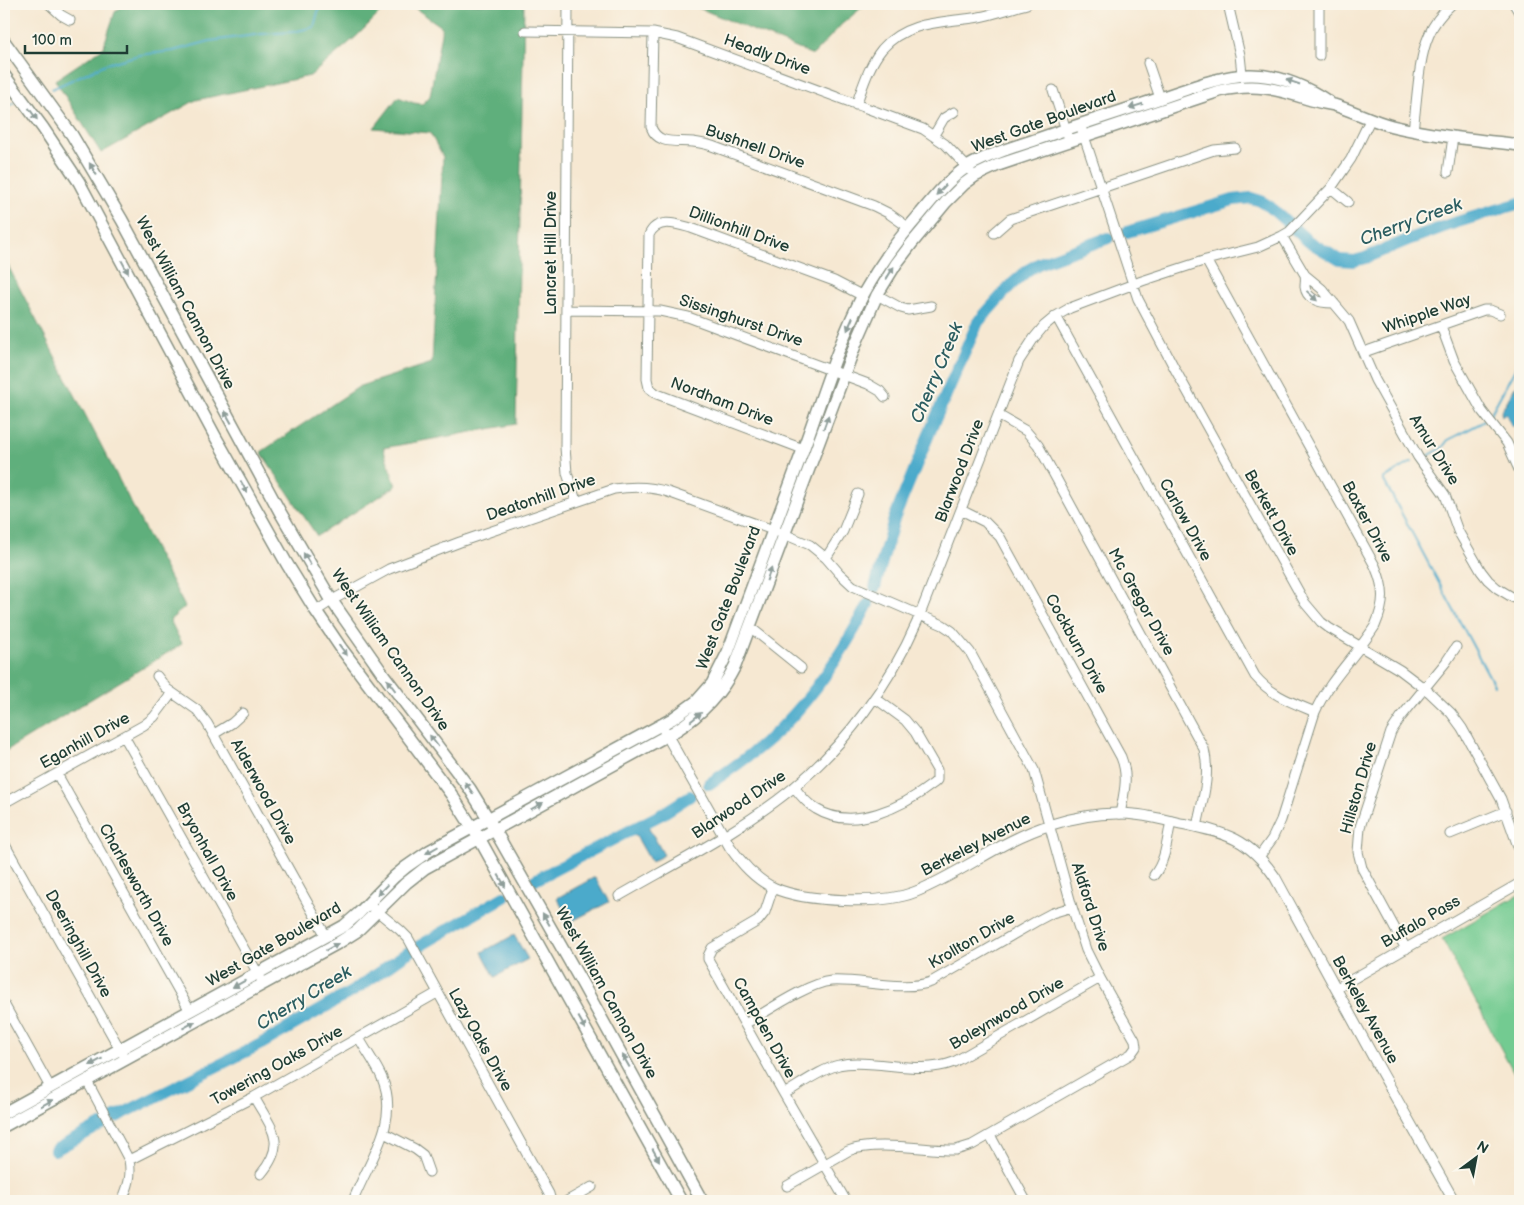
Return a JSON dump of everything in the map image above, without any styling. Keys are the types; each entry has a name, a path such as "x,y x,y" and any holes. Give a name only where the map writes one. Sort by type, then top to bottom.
{"main road":[{"name":"West William Cannon Drive","path":"4,41 72,135 120,215 280,512 332,601 378,667 470,789 492,825 649,1103 702,1201"},
{"name":"West Gate Boulevard","path":"4,1126 126,1060 261,979 326,936 373,908 419,872 476,833 600,772 664,730 697,701 712,684 729,651 832,370 863,296 885,259 908,227 945,185 971,172 1070,141 1082,130 1160,98 1242,74 1260,74 1291,81 1307,88 1335,106"},
{"path":"4,75 62,155 103,225 215,436 287,564 316,611 341,648 451,794 476,833 681,1201"},
{"name":"West Gate Boulevard","path":"492,825 592,761 664,730 691,721 703,711 726,684 750,629 865,319 896,264 923,228 971,172 988,156 1066,129 1082,130 1219,91 1242,87 1271,88 1291,93 1335,106 1370,120 1413,130 1520,145"},
{"path":"103,225 120,215"},
{"path":"407,736 421,723"},
{"path":"592,761 600,772"},
{"name":"West Gate Boulevard","path":"4,1113 190,1011 338,944 357,931 373,908"},
{"path":"632,1112 649,1103"}],"street":[{"path":"49,4 70,20"},
{"name":"Lancret Hill Drive","path":"568,4 565,462 569,483 576,501"},
{"path":"856,105 876,57 888,43 903,31 923,24 981,16 1027,4"},
{"path":"1228,4 1240,55 1242,74"},
{"path":"1319,4 1320,56"},
{"path":"1413,130 1421,68 1428,35 1439,16 1452,4"},
{"path":"1514,4 1520,14"},
{"name":"Headly Drive","path":"524,31 653,33 677,38 923,129 945,144 971,172"},
{"name":"Bushnell Drive","path":"653,33 651,127 656,136 669,141 693,142 712,146 874,206 908,227"},
{"path":"1148,63 1160,98"},
{"path":"1052,90 1070,141"},
{"path":"934,135 944,118 954,112"},
{"name":"Blarwood Drive","path":"619,896 724,836 794,787 833,749 875,698 904,649 920,615 1020,361 1026,349 1044,326 1056,316 1077,304 1206,260 1258,247 1286,234 1331,188 1351,159 1370,120"},
{"name":"Berkett Drive","path":"1082,130 1138,298 1154,331 1305,604 1321,622 1339,635 1394,667 1424,688 1443,704 1458,721 1506,811 1520,852"},
{"path":"1448,172 1453,136"},
{"path":"994,233 1010,219 1214,150 1235,148"},
{"path":"1331,188 1348,202"},
{"name":"Dillionhill Drive","path":"648,310 648,239 654,227 662,223 682,225 704,232 834,281 863,296"},
{"name":"Amur Drive","path":"1286,234 1305,275 1307,293 1320,302 1334,304 1346,316 1376,380 1418,457 1445,495 1458,531 1480,571 1497,588 1520,600"},
{"name":"Baxter Drive","path":"1206,260 1378,575 1383,594 1380,615 1375,626 1324,693 1315,712 1281,820 1259,857"},
{"path":"877,295 908,310 931,306"},
{"name":"Sissinghurst Drive","path":"566,310 648,310 688,316 844,374 874,387 885,397"},
{"name":"Nordham Drive","path":"648,310 646,379 653,392 803,449"},
{"name":"Whipple Way","path":"1364,352 1484,310 1500,314"},
{"name":"Carlow Drive","path":"1056,316 1255,676 1276,696 1315,712"},
{"path":"1441,326 1454,361 1482,412 1507,442 1520,472"},
{"name":"Mc Gregor Drive","path":"998,415 1026,431 1038,445 1204,750 1208,767 1197,827"},
{"name":"Deatonhill Drive","path":"316,611 389,569 576,501 626,487 648,487 668,492 784,534"},
{"path":"826,558 843,531 858,494"},
{"name":"Cockburn Drive","path":"961,510 985,522 1000,536 1121,757 1126,782 1120,814"},
{"name":"Aldford Drive","path":"784,534 810,546 826,558 853,586 935,620 952,631 970,652 1034,770 1072,907 1086,950 1136,1044 1134,1051 972,1145 956,1150 864,1146 848,1151 787,1186"},
{"path":"750,629 801,668"},
{"name":"Hillston Drive","path":"1406,948 1362,868 1358,845 1360,827 1391,732 1401,716 1446,662 1456,646"},
{"name":"Alderwood Drive","path":"157,676 172,694 197,710 214,734 326,936"},
{"name":"Eganhill Drive","path":"4,803 149,721 172,694"},
{"path":"794,787 813,808 838,817 863,818 897,806 934,784 937,770 915,732 905,720 875,698"},
{"path":"214,734 232,723 243,713"},
{"name":"Berkeley Avenue","path":"664,730 730,847 746,867 754,875 774,888 799,895 862,900 903,897 927,887 1001,845 1049,825 1095,815 1139,815 1227,835 1245,845 1259,857 1275,877 1454,1201"},
{"name":"Bryonhall Drive","path":"124,736 261,979"},
{"name":"Charlesworth Drive","path":"56,774 190,1011"},
{"path":"1450,834 1506,811"},
{"path":"1154,875 1160,868 1171,822"},
{"name":"Deeringhill Drive","path":"4,843 126,1060"},
{"name":"Buffalo Pass","path":"1337,988 1520,883"},
{"name":"Campden Drive","path":"774,888 765,912 758,921 712,948 708,959 846,1201"},
{"name":"Krollton Drive","path":"745,1024 803,991 821,983 841,981 923,985 1035,922 1072,907"},
{"name":"Lazy Oaks Drive","path":"373,908 404,934 419,958 549,1194 551,1201"},
{"name":"Boleynwood Drive","path":"784,1094 824,1071 839,1065 855,1063 925,1068 954,1062 1100,978"},
{"name":"Towering Oaks Drive","path":"129,1160 254,1097 437,993"},
{"path":"4,1004 50,1087"},
{"path":"353,1201 384,1133 388,1116 386,1091 382,1078 359,1038"},
{"path":"88,1081 129,1160 130,1180 122,1201"},
{"path":"254,1097 272,1130 276,1146 272,1160 261,1174"},
{"path":"384,1133 423,1155 429,1172"},
{"path":"990,1135 1026,1201"},
{"path":"568,1201 592,1187"}],"green space":[{"path":"125,4 389,4 357,36 310,76 196,100 101,153 55,80 103,48 115,12"},
{"path":"409,4 524,4 516,424 383,448 396,486 317,536 261,452 360,386 432,363 443,157 430,133 374,128 398,97 422,104 430,96 442,27"},
{"path":"689,4 866,4 842,24 813,55"},
{"path":"4,258 185,607 170,620 182,644 4,752"},
{"path":"1520,894 1520,1084 1442,939"}],"water":[{"path":"1520,384 1520,423 1512,427 1506,414 1502,416 1501,412 1515,387"},
{"path":"648,826 664,855 651,862 635,834"},
{"path":"595,877 609,902 572,921 557,898"},
{"path":"514,935 528,959 495,977 482,952"}],"waterway":[{"path":"52,89 106,64 139,55 173,51 210,41 293,32 314,27 320,4"},
{"path":"4,108 14,103"},
{"name":"Cherry Creek","path":"1127,232 1233,200 1251,198 1269,206 1308,241 1340,260 1354,261 1454,223 1520,203"},
{"name":"Cherry Creek","path":"875,587 894,519 978,322 1010,286 1028,270 1040,263 1108,238"},
{"path":"1490,415 1520,360"},
{"path":"1426,457 1442,448 1448,440 1484,420"},
{"path":"1412,462 1383,479 1494,685"},
{"name":"Cherry Creek","path":"709,784 737,765 773,736 807,700 850,637 868,604"},
{"name":"Cherry Creek","path":"535,880 662,814 690,796"},
{"name":"Cherry Creek","path":"116,1117 261,1044 353,991 404,955 504,897"},
{"name":"Cherry Creek","path":"55,1150 101,1125"}]}
